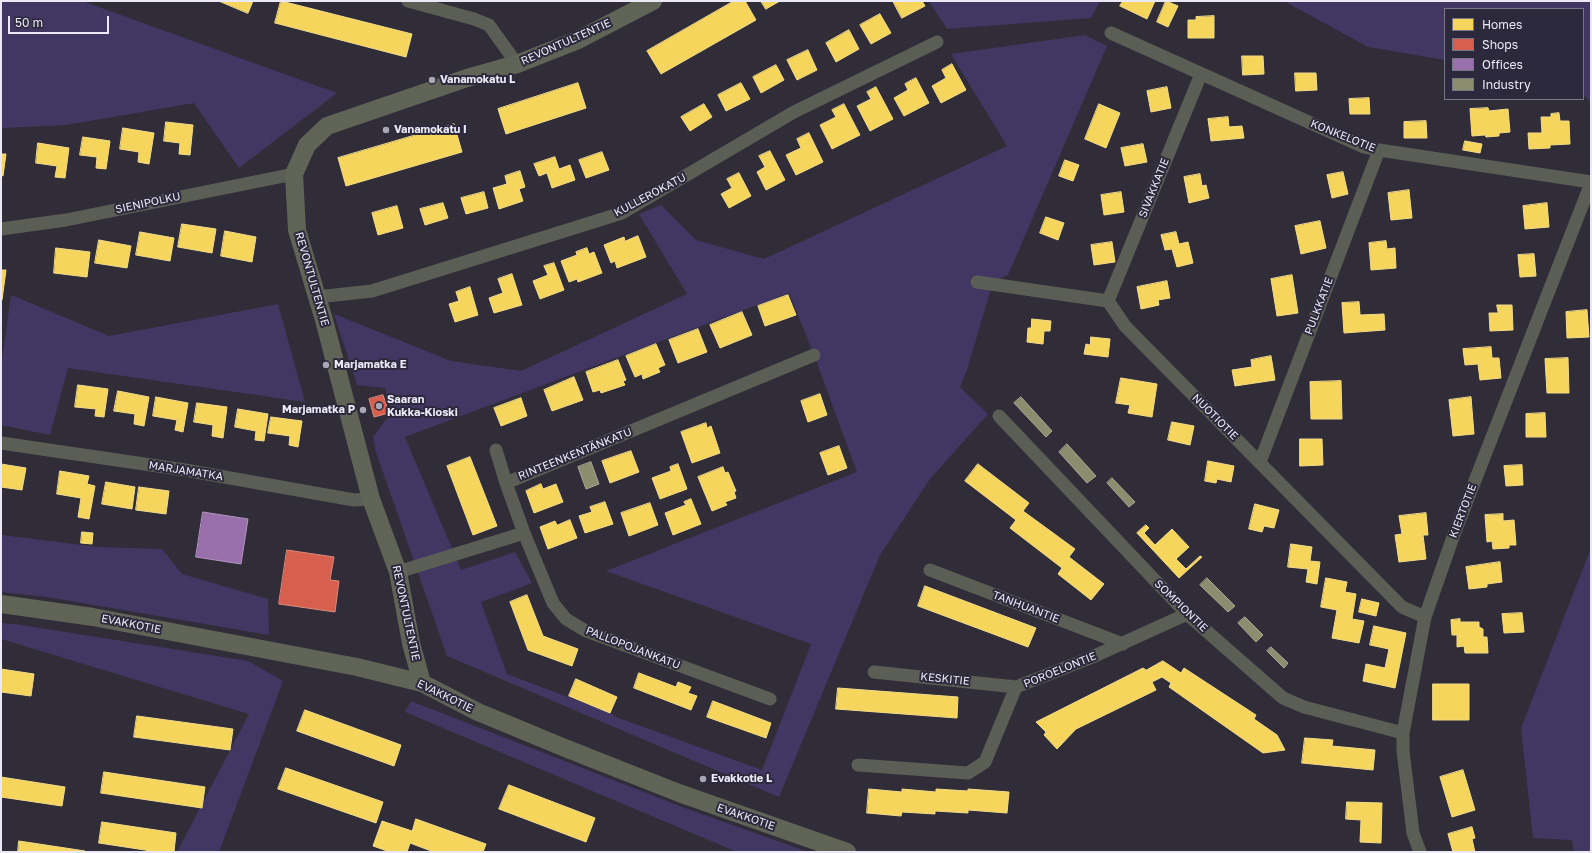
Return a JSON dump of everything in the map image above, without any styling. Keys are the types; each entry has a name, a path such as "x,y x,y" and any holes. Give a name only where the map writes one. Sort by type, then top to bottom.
{"street":[{"path":"408,1 474,19 489,25 517,64"},
{"name":"REVONTULTENTIE","path":"422,683 411,643 398,572 371,499 318,297 297,230 294,174 307,145 327,126 467,78 517,64 578,40 653,1"},
{"name":"KONKELOTIE","path":"1111,33 1364,147 1591,182"},
{"name":"KULLEROKATU","path":"318,297 372,291 622,213 794,112 937,42"},
{"name":"SIVAKKATIE","path":"1108,301 1201,74"},
{"name":"PULKKATIE","path":"1260,462 1379,150"},
{"name":"SIENIPOLKU","path":"1,229 66,220 294,174"},
{"name":"KIERTOTIE","path":"1420,852 1413,833 1402,751 1403,733 1425,617 1453,537 1591,182"},
{"path":"977,282 1108,301"},
{"name":"NUOTIOTIE","path":"1108,301 1124,326 1402,607 1425,617"},
{"name":"RINTEENKENTÄNKATU","path":"524,532 506,483 814,355"},
{"name":"SOMPIONTIE","path":"999,416 1187,614 1283,698 1304,708 1403,733"},
{"name":"MARJAMATKA","path":"1,443 185,470 354,500 371,499"},
{"path":"496,450 506,483"},
{"path":"398,572 524,532"},
{"name":"PALLOPOJANKATU","path":"524,532 553,602 566,619 586,631 770,699"},
{"name":"TANHUANTIE","path":"930,570 1123,644"},
{"name":"EVAKKOTIE","path":"1,604 94,617 357,667 422,683 478,712 572,751 679,793 847,852"},
{"name":"POROELONTIE","path":"858,765 968,773 985,762 1016,687 1123,644 1187,614"},
{"name":"KESKITIE","path":"874,672 1016,687"}],"shaded area":[{"path":"1,1 82,1 337,93 239,168 194,103 66,125 1,128"},
{"path":"929,1 1100,1 1091,18 947,29"},
{"path":"1284,1 1591,1 1591,102 1584,96 1584,8 1444,8 1444,60 1368,47"},
{"path":"1085,35 1107,46 1008,275 993,282 967,370 960,387 988,414 930,479 880,555 779,797 447,656 376,452 373,437 392,411 385,388 357,385 334,314 451,361 521,371 687,294 639,214 661,205 696,240 764,259 1007,146 951,54","holes":["789,293 814,355 857,472 606,571 811,644 762,770 616,717 610,713 507,674 481,602 532,583 515,552 461,570 405,437"]},
{"path":"11,295 109,336 278,304 305,402 68,368 50,435 1,425 1,367"},
{"path":"1,535 98,547 162,549 182,574 268,599 269,635 47,597 1,592"},
{"path":"1591,548 1591,852 1574,852 1572,840 1533,838 1521,728"},
{"path":"1,623 248,661 283,681 219,852 177,852 249,714 1,639"},
{"path":"411,701 682,807 808,852 737,852 405,712"}],"building: Homes":[{"path":"219,1 253,1 248,13"},
{"path":"281,1 412,34 406,57 275,23"},
{"path":"734,1 745,1 756,20 661,74 647,51"},
{"path":"761,1 780,1 766,9"},
{"path":"893,1 922,1 925,6 902,18"},
{"path":"1123,1 1155,1 1147,19 1120,6"},
{"path":"1166,1 1178,6 1168,27 1157,22"},
{"path":"880,14 891,33 871,44 860,25"},
{"path":"1214,16 1214,38 1188,38 1188,20 1196,20 1196,17"},
{"path":"849,30 859,49 836,62 826,43"},
{"path":"808,50 817,70 797,80 787,60"},
{"path":"1242,56 1263,56 1264,74 1243,75"},
{"path":"952,64 966,90 941,103 932,86 946,78 942,70"},
{"path":"776,65 784,80 761,93 753,77"},
{"path":"1295,73 1316,73 1317,90 1296,91"},
{"path":"916,78 929,103 904,116 894,98 908,90 905,84"},
{"path":"578,83 586,108 506,134 498,109"},
{"path":"741,83 750,99 726,111 718,95"},
{"path":"876,87 893,119 870,131 857,106 871,99 867,92"},
{"path":"1167,87 1171,108 1151,112 1147,91"},
{"path":"1369,98 1370,114 1350,114 1349,99"},
{"path":"704,104 712,117 690,131 681,117"},
{"path":"844,104 860,135 832,149 820,125 836,117 832,110"},
{"path":"1099,104 1120,113 1106,148 1085,139"},
{"path":"1488,108 1489,111 1508,109 1510,132 1499,133 1499,136 1472,136 1470,109"},
{"path":"1559,113 1560,121 1569,121 1570,144 1550,145 1550,148 1529,149 1528,133 1542,133 1541,117 1551,117 1551,114"},
{"path":"1228,117 1229,127 1242,126 1244,138 1211,141 1208,119"},
{"path":"1426,121 1427,138 1404,138 1404,122"},
{"path":"166,122 193,125 190,155 179,154 180,143 164,141"},
{"path":"454,124 462,152 346,186 338,158"},
{"path":"123,128 154,133 149,164 138,162 139,152 120,149"},
{"path":"809,133 823,162 796,175 786,155 801,148 797,139"},
{"path":"83,137 110,141 106,169 96,168 97,157 80,155"},
{"path":"1465,141 1482,144 1480,153 1463,150"},
{"path":"38,143 69,148 65,178 55,177 57,166 36,163"},
{"path":"1143,144 1147,162 1125,166 1121,148"},
{"path":"770,151 785,180 766,190 757,172 765,167 759,156"},
{"path":"602,152 609,170 586,178 579,160"},
{"path":"1,154 6,154 3,176 1,175"},
{"path":"555,157 559,169 570,165 575,180 552,188 547,173 539,176 534,164"},
{"path":"1065,160 1079,165 1073,181 1059,176"},
{"path":"520,171 525,187 519,189 523,201 499,209 493,188 507,184 505,176"},
{"path":"1343,172 1348,194 1332,198 1327,175"},
{"path":"739,173 751,196 729,208 721,194 732,188 727,179"},
{"path":"1200,174 1202,186 1206,185 1209,198 1189,203 1184,177"},
{"path":"1409,190 1412,218 1391,220 1388,193"},
{"path":"484,192 488,208 466,214 461,198"},
{"path":"1121,192 1124,212 1104,215 1101,195"},
{"path":"443,203 448,218 425,225 420,209"},
{"path":"1547,203 1549,227 1525,229 1523,206"},
{"path":"397,206 403,228 378,235 372,213"},
{"path":"1046,217 1064,223 1058,240 1040,233"},
{"path":"1320,221 1326,248 1301,254 1295,226"},
{"path":"182,224 216,229 212,253 178,247"},
{"path":"225,231 256,237 252,262 221,256"},
{"path":"140,232 174,238 170,261 136,255"},
{"path":"1176,232 1179,244 1188,242 1193,263 1177,267 1172,249 1165,250 1161,235"},
{"path":"638,236 646,257 617,268 615,261 611,263 604,245 624,237 625,241"},
{"path":"99,240 131,246 127,268 95,263"},
{"path":"1386,241 1387,249 1395,248 1396,268 1371,270 1369,243"},
{"path":"1112,242 1115,262 1094,265 1091,245"},
{"path":"56,248 90,252 87,277 54,273"},
{"path":"587,248 589,254 594,252 602,273 578,282 577,279 569,282 561,261 577,255 576,252"},
{"path":"1534,254 1536,276 1520,277 1518,255"},
{"path":"554,263 564,290 540,299 533,281 548,275 544,266"},
{"path":"1,270 6,270 2,300 1,300"},
{"path":"512,274 522,305 494,313 489,298 503,293 498,279"},
{"path":"1292,275 1298,313 1277,316 1271,279"},
{"path":"1167,281 1170,298 1158,300 1159,305 1141,309 1137,287"},
{"path":"470,287 478,315 455,322 449,304 459,301 456,292"},
{"path":"788,295 796,315 765,326 758,306"},
{"path":"1359,302 1360,315 1384,314 1385,330 1344,333 1342,303"},
{"path":"1497,305 1512,305 1513,330 1490,331 1489,313 1498,313"},
{"path":"1587,310 1589,337 1567,338 1566,312"},
{"path":"742,312 752,335 720,348 710,325"},
{"path":"1032,319 1051,321 1050,331 1044,331 1043,344 1027,342 1028,328 1031,328"},
{"path":"698,329 707,352 678,363 669,340"},
{"path":"1091,337 1110,339 1108,357 1084,354 1086,344 1090,345"},
{"path":"656,344 665,365 658,368 660,372 643,379 642,374 635,377 626,356"},
{"path":"1491,347 1492,358 1499,358 1501,378 1480,380 1478,364 1465,365 1463,349"},
{"path":"1271,356 1275,380 1235,386 1232,370 1252,367 1251,360"},
{"path":"1568,358 1569,393 1547,393 1545,359"},
{"path":"618,360 626,380 623,381 625,385 601,393 600,390 593,392 586,372"},
{"path":"574,377 583,400 552,411 544,390"},
{"path":"1121,378 1157,384 1152,417 1128,413 1130,405 1116,403"},
{"path":"1341,381 1342,419 1311,419 1310,382"},
{"path":"78,385 108,389 104,417 95,416 96,409 75,407"},
{"path":"118,391 149,397 144,426 134,424 135,414 114,411"},
{"path":"820,394 827,415 808,422 801,401"},
{"path":"156,397 188,403 183,432 175,430 177,420 153,416"},
{"path":"1471,397 1474,434 1453,436 1449,400"},
{"path":"521,398 527,416 501,426 494,408"},
{"path":"197,403 227,407 223,438 212,436 213,425 194,422"},
{"path":"238,409 268,414 264,441 255,440 256,431 235,427"},
{"path":"1545,413 1546,437 1526,437 1526,414"},
{"path":"271,417 302,421 298,447 289,445 290,436 268,433"},
{"path":"1172,422 1194,426 1190,445 1168,440"},
{"path":"706,423 707,428 711,426 720,453 692,463 681,432"},
{"path":"1300,439 1322,439 1323,465 1300,466"},
{"path":"839,446 847,468 828,475 820,453"},
{"path":"631,451 639,472 610,483 602,461"},
{"path":"470,457 497,526 473,535 447,466"},
{"path":"1208,461 1234,466 1231,482 1217,479 1216,483 1205,481"},
{"path":"1,464 26,468 22,490 1,487"},
{"path":"678,464 687,489 660,499 652,478 671,471 670,467"},
{"path":"978,464 1029,503 1023,511 1075,549 1069,557 1104,584 1091,600 1058,574 1062,568 1010,528 1016,520 965,481"},
{"path":"1522,465 1523,485 1506,486 1504,466"},
{"path":"723,467 725,473 728,472 736,491 734,492 736,498 725,502 727,505 712,511 698,477"},
{"path":"60,471 89,476 87,484 95,486 89,519 78,517 81,498 57,494"},
{"path":"106,482 135,487 132,509 102,504"},
{"path":"541,484 543,489 556,484 563,502 534,513 526,491"},
{"path":"139,487 169,491 166,514 136,510"},
{"path":"691,499 701,524 673,535 665,513 686,505 684,502"},
{"path":"605,502 613,524 585,533 579,516 592,512 590,507"},
{"path":"650,503 658,525 629,536 621,513"},
{"path":"1255,504 1279,510 1274,528 1264,526 1262,532 1249,529"},
{"path":"1426,513 1428,535 1423,535 1426,559 1399,562 1395,535 1402,534 1399,516"},
{"path":"1503,514 1503,521 1514,520 1516,545 1509,545 1509,548 1493,549 1492,541 1487,542 1485,515"},
{"path":"570,520 577,538 548,549 540,527 555,521 557,525"},
{"path":"1146,525 1149,528 1144,533 1155,545 1172,529 1189,547 1176,559 1186,569 1200,556 1202,557 1179,578 1137,533"},
{"path":"82,532 93,533 92,544 81,543"},
{"path":"1291,544 1312,547 1310,561 1320,562 1317,584 1306,582 1308,569 1288,567"},
{"path":"1500,562 1502,582 1487,584 1487,587 1469,589 1466,567"},
{"path":"1326,578 1347,582 1345,592 1356,594 1352,619 1364,621 1359,643 1332,638 1337,610 1321,607"},
{"path":"925,586 1036,628 1028,647 918,606"},
{"path":"527,595 543,636 578,649 572,666 528,650 510,602"},
{"path":"1362,599 1379,603 1376,616 1359,612"},
{"path":"1522,613 1524,632 1504,633 1502,614"},
{"path":"1460,619 1460,622 1479,622 1479,627 1483,629 1483,637 1487,637 1488,653 1465,653 1464,646 1457,647 1457,635 1452,635 1451,620"},
{"path":"1374,626 1406,633 1395,688 1363,681 1366,664 1385,668 1389,649 1370,645"},
{"path":"1163,661 1181,673 1184,668 1256,715 1254,719 1277,735 1285,750 1263,753 1169,687 1171,683 1162,677 1152,682 1156,690 1076,729 1057,749 1044,735 1046,732 1036,722 1143,668 1146,670"},
{"path":"1,669 34,674 31,696 1,692"},
{"path":"639,673 676,687 678,682 691,687 688,693 697,696 691,710 634,688"},
{"path":"576,679 617,697 610,713 569,696"},
{"path":"1433,684 1469,684 1469,720 1433,720"},
{"path":"838,688 958,697 957,718 836,709"},
{"path":"713,701 771,723 766,738 707,717"},
{"path":"305,710 401,745 394,766 297,731"},
{"path":"137,716 233,729 230,750 134,737"},
{"path":"1305,738 1333,740 1332,746 1375,750 1373,770 1302,763"},
{"path":"286,768 383,802 376,823 278,789"},
{"path":"1463,770 1475,810 1452,817 1440,777"},
{"path":"104,772 205,787 202,808 101,793"},
{"path":"1,777 65,787 62,806 1,797"},
{"path":"509,785 595,818 586,842 499,809"},
{"path":"869,789 902,792 902,789 936,792 936,789 968,791 968,789 1009,792 1007,813 968,810 968,813 935,811 935,814 902,812 901,816 867,813"},
{"path":"1347,802 1382,803 1381,843 1360,842 1361,820 1346,819"},
{"path":"416,819 486,844 483,852 434,852 410,843 407,852 390,852 373,846 382,821 412,831"},
{"path":"102,822 176,833 174,852 158,852 99,843"},
{"path":"1472,827 1475,838 1472,839 1475,852 1453,852 1448,834"},
{"path":"19,841 85,851 85,852 18,852"}],"building: Shops":[{"name":"Saaran Kukka-Kioski","path":"383,395 389,413 374,417 369,399"},
{"path":"287,550 334,557 330,580 339,581 335,612 279,604"}],"building: Offices":[{"path":"203,512 248,519 241,564 196,557"}],"building: Industry":[{"path":"1021,397 1052,431 1046,437 1014,403"},
{"path":"1067,444 1096,476 1087,483 1059,452"},
{"path":"591,462 599,484 586,489 578,467"},
{"path":"1112,478 1135,502 1129,507 1107,483"},
{"path":"1207,578 1235,606 1228,612 1200,585"},
{"path":"1245,617 1263,635 1256,642 1238,623"},
{"path":"1271,647 1288,663 1284,668 1267,651"}],"place":[{"name":"Vanamokatu L","path":"432,80"},
{"name":"Vanamokatu I","path":"386,130"},
{"name":"Marjamatka E","path":"326,365"},
{"name":"Saaran Kukka-Kioski","path":"379,406"},
{"name":"Marjamatka P","path":"363,410"},
{"name":"Evakkotie L","path":"703,779"}]}
